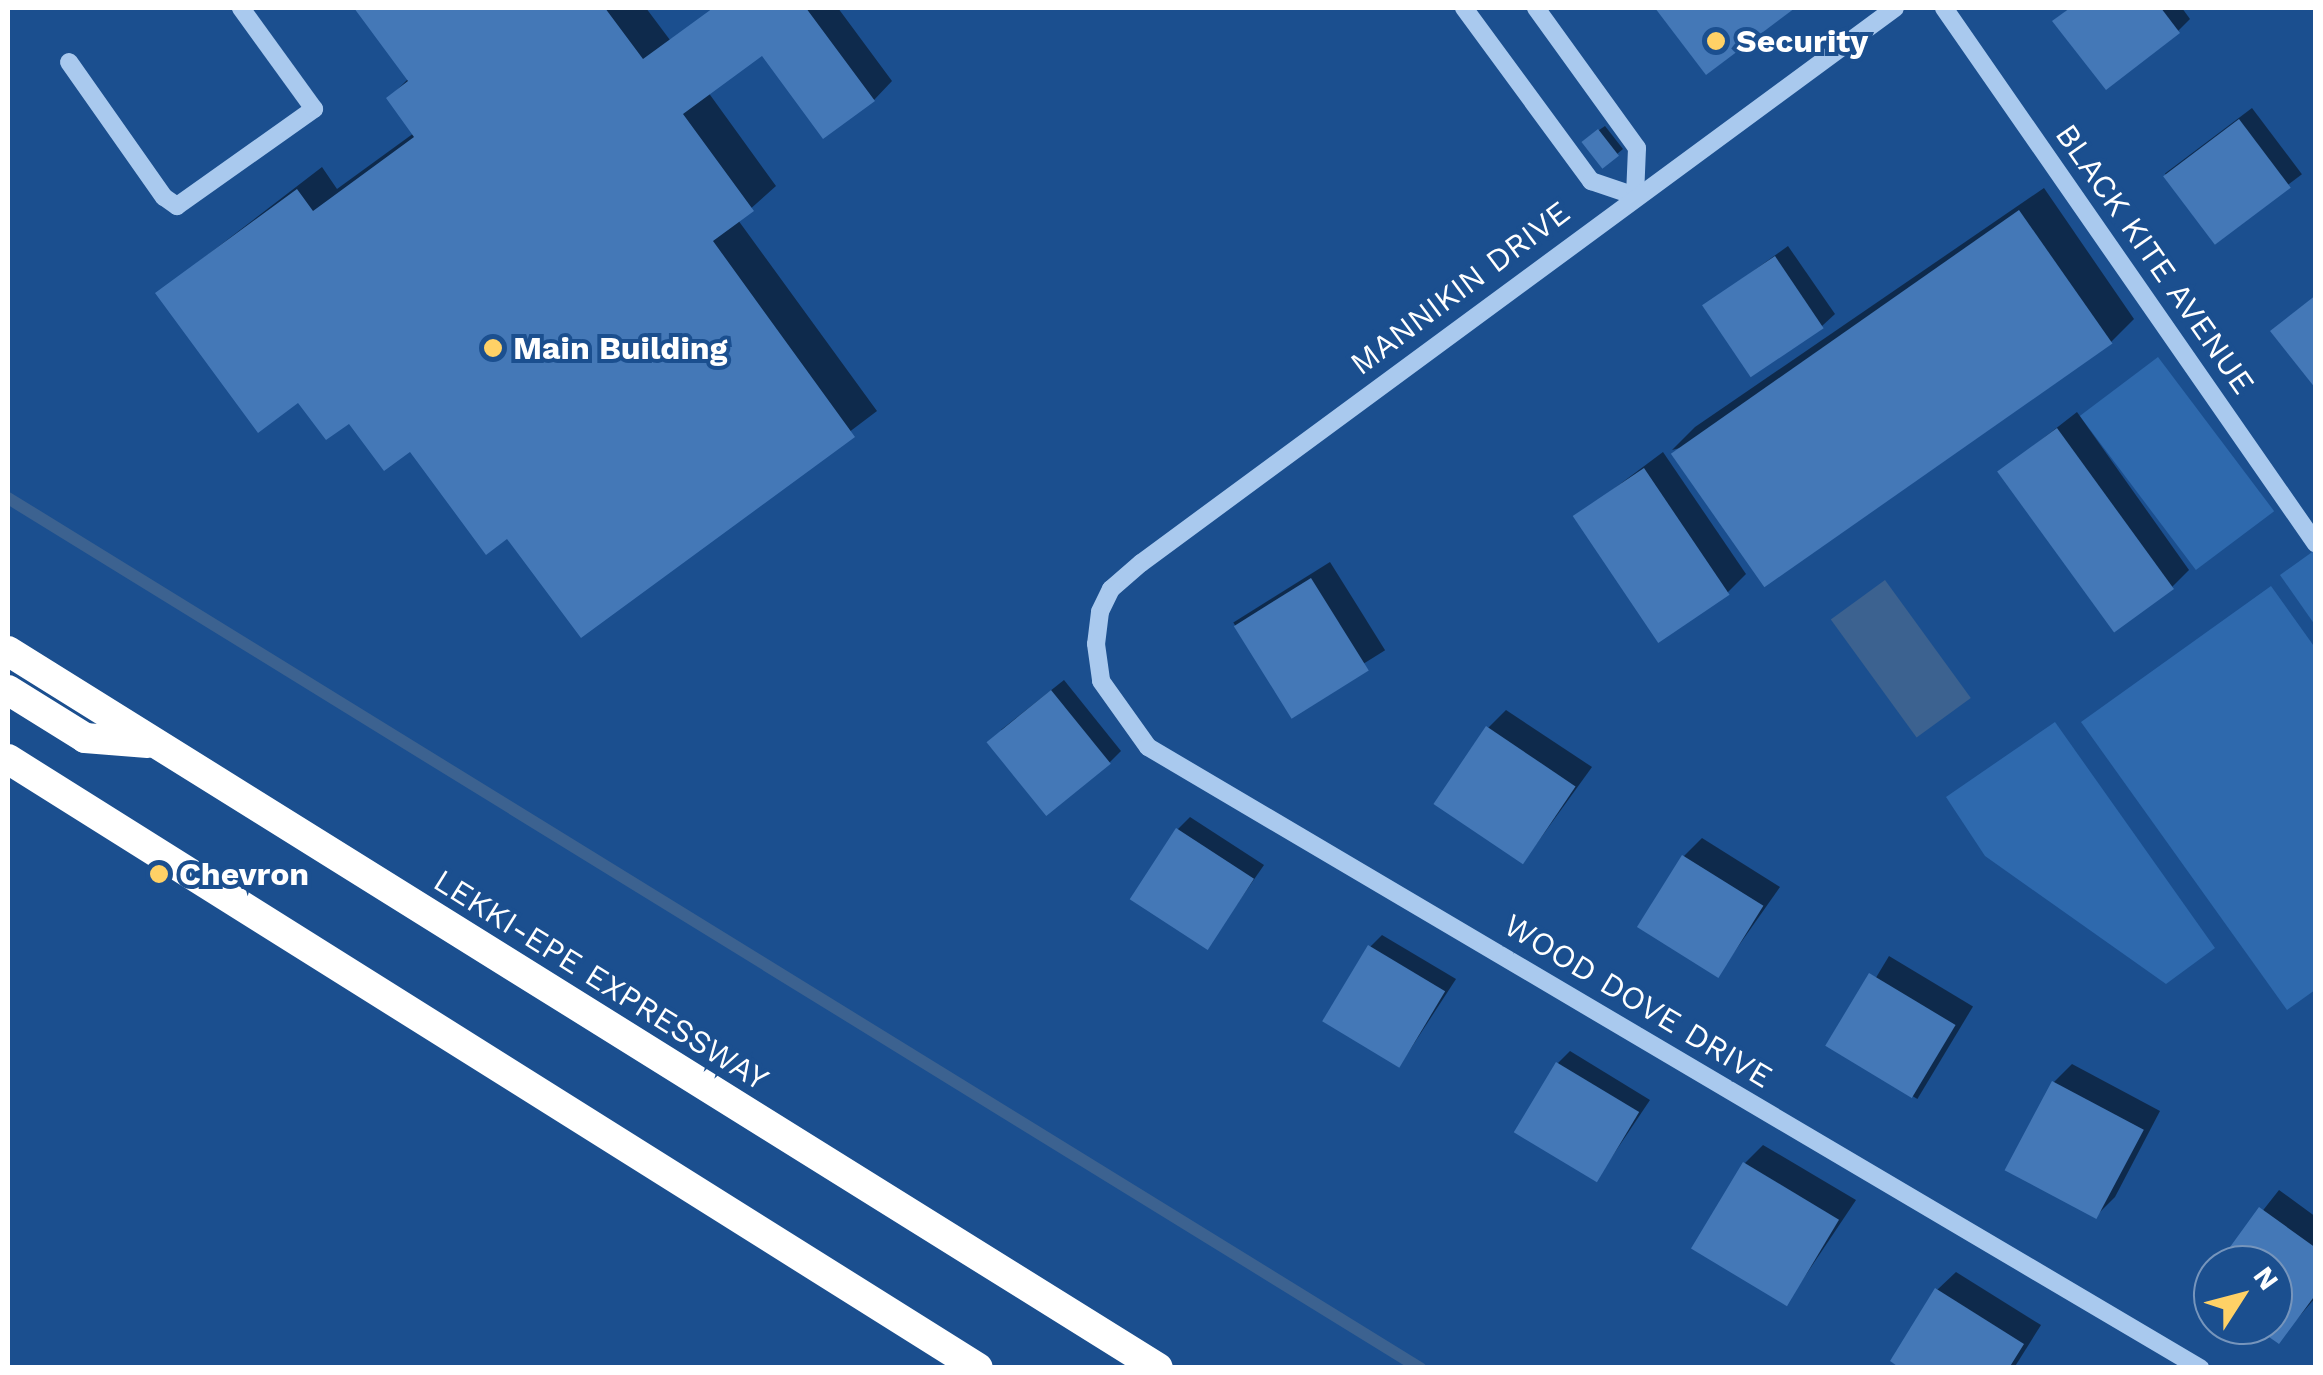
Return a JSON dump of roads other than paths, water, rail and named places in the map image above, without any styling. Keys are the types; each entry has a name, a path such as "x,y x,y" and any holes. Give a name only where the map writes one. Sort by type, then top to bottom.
{"highway":[{"name":"LEKKI-EPE EXPRESSWAY","path":"8,651 1158,1368"},
{"path":"8,690 85,738 156,744"},
{"path":"8,759 978,1368"}],"lane":[{"path":"70,62 164,197 177,206 314,108 241,8"},
{"path":"1464,8 1591,181 1635,196 1637,148 1536,8"},
{"name":"MANNIKIN DRIVE","path":"1096,644 1111,589 1141,562 1896,8"},
{"name":"BLACK KITE AVENUE","path":"1944,8 2316,544"},
{"name":"WOOD DOVE DRIVE","path":"1096,644 1101,680 1148,747 2200,1368"}],"waterway":[{"path":"8,498 1420,1368"}],"place":[{"name":"Security","path":"1716,41"},
{"name":"Main Building","path":"493,348"},
{"name":"Chevron","path":"159,874"}]}
